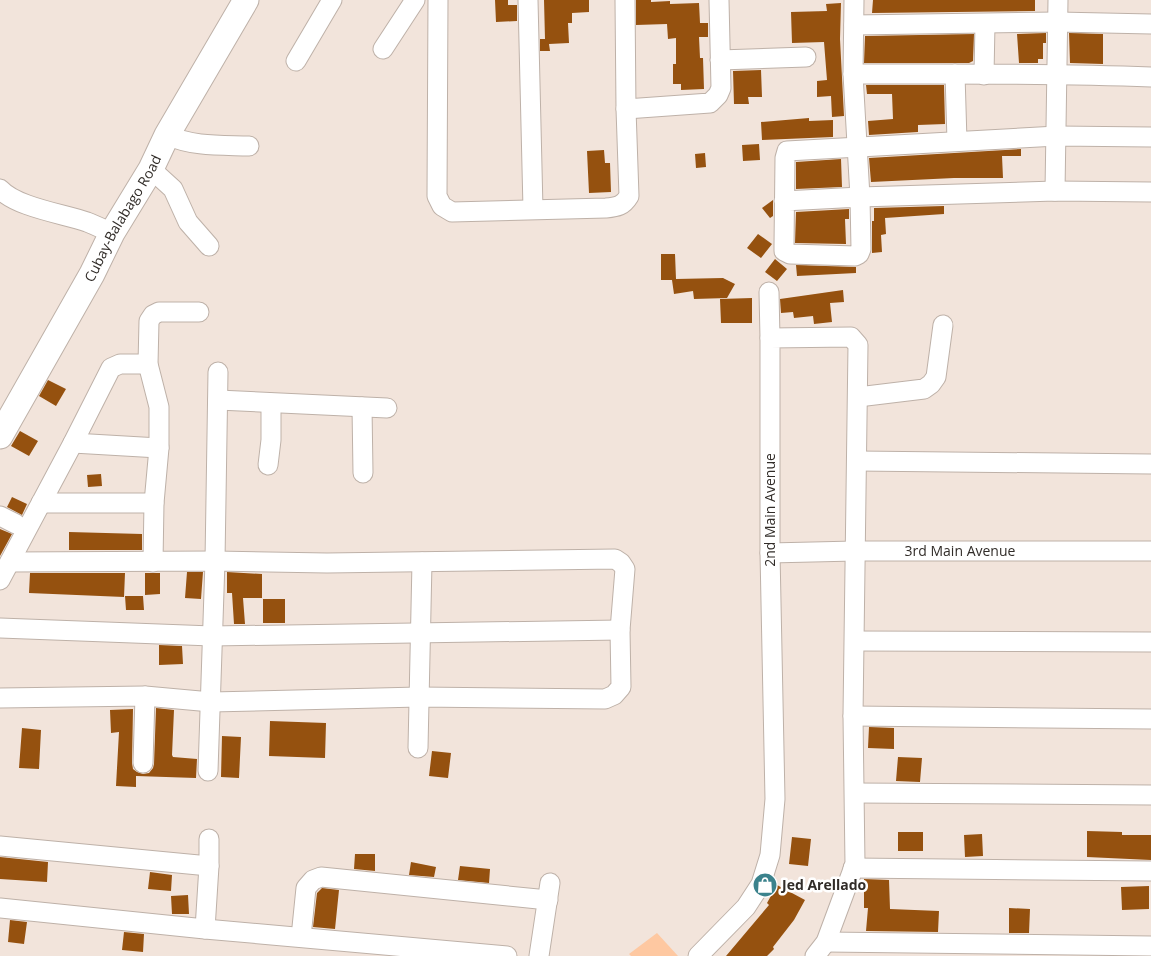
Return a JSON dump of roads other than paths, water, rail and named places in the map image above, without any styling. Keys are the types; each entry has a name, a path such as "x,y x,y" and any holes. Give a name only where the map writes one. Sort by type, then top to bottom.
{"main road":[{"name":"Cubay-Balabago Road","path":"0,436 92,274 112,233 151,168 167,135 246,0"}],"street":[{"path":"296,61 332,0"},
{"path":"383,49 415,0"},
{"path":"438,0 437,196 442,206 452,212 617,207 625,202 629,196 625,0"},
{"path":"528,0 532,209"},
{"path":"626,109 710,103 718,95 721,88 719,0"},
{"path":"854,0 853,74 858,147 861,249 859,254 855,256 790,254 784,250 785,154 787,151 858,147 957,141 1057,136 1151,137"},
{"path":"1055,191 1058,0"},
{"path":"854,25 1058,22 1151,24"},
{"path":"984,74 985,24"},
{"path":"720,60 806,57"},
{"path":"853,74 1058,73 1151,77"},
{"path":"955,74 957,141"},
{"path":"167,135 198,144 249,146"},
{"path":"151,168 173,189 188,222 209,246"},
{"path":"0,189 4,194 31,206 87,222 112,233"},
{"path":"784,201 1055,191 1151,192"},
{"name":"2nd Main Avenue","path":"698,956 746,907 760,884 770,855 775,798 770,553 770,338 768,292"},
{"path":"154,562 154,503 159,448 159,407 148,364 149,321 153,315 159,312 200,312"},
{"path":"858,397 924,389 931,384 936,377 943,325"},
{"path":"770,338 851,337 858,345 853,868 821,949 1053,950 1151,945 1150,956"},
{"path":"0,580 73,443 110,368 120,364 148,364"},
{"path":"208,771 215,561 218,372"},
{"path":"218,400 387,408"},
{"path":"268,466 271,440 271,402"},
{"path":"362,407 363,473"},
{"path":"73,443 159,448"},
{"path":"857,461 1151,464"},
{"path":"41,503 154,503"},
{"name":"3rd Main Avenue","path":"770,553 855,551 1151,551"},
{"path":"0,698 145,696 211,702 419,698 605,699 614,695 621,687 620,630 625,569 615,559 327,563 215,561 10,562"},
{"path":"418,748 422,562"},
{"path":"0,628 212,636 620,630"},
{"path":"854,640 1151,642"},
{"path":"143,763 145,696"},
{"path":"853,716 1151,720"},
{"path":"855,793 1151,795"},
{"path":"205,929 209,839"},
{"path":"0,846 209,866"},
{"path":"853,868 1151,871"},
{"path":"300,937 306,888 313,880 321,877 549,891 539,956"},
{"path":"0,908 205,929 507,956"}],"place":[{"name":"Jed Arellado","path":"765,885"}]}
